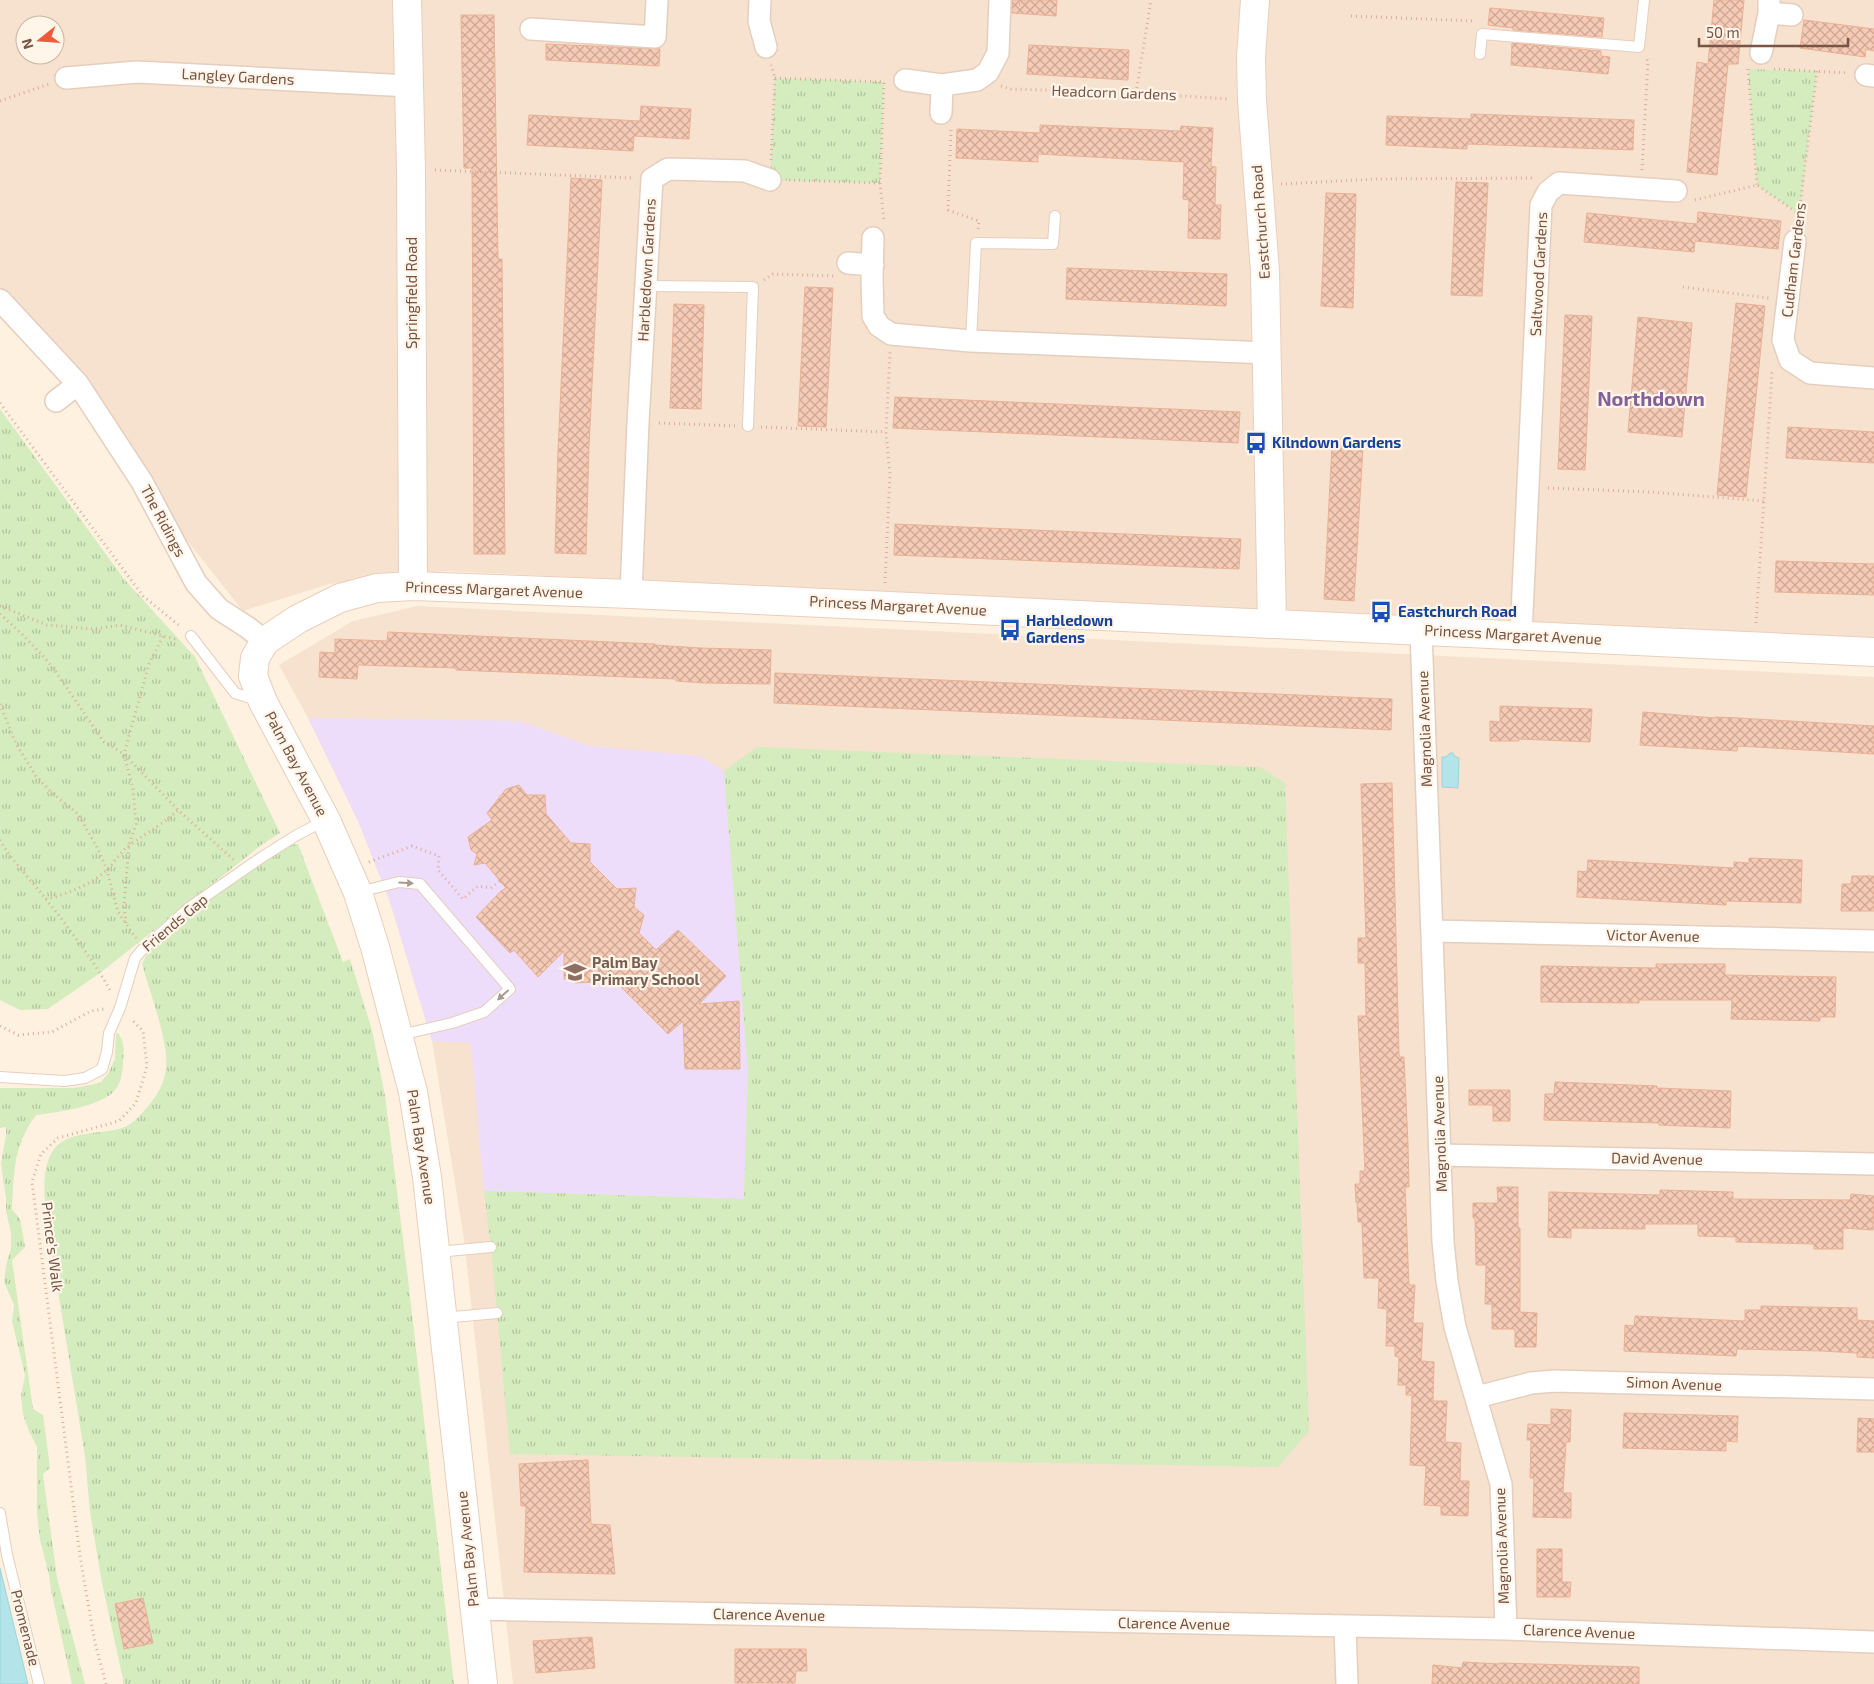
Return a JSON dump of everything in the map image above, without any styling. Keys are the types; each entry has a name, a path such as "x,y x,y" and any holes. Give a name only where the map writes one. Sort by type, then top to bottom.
{"main road":[{"name":"Springfield Road","path":"408,0 412,169 413,586"},
{"name":"Eastchurch Road","path":"1255,0 1251,57 1252,100 1265,271 1272,624"},
{"name":"Princess Margaret Avenue","path":"265,641 298,619 340,598 377,588 413,586 631,594 1874,652"},
{"name":"Palm Bay Avenue","path":"265,641 255,658 253,676 263,702 326,820 358,893 375,947 413,1092 427,1177 436,1252 483,1684"}],"street":[{"path":"531,29 655,37 657,0"},
{"path":"760,0 759,22 766,47"},
{"path":"905,80 942,85 977,80 988,72 998,53 1000,0"},
{"path":"1764,61 1769,6 1792,15"},
{"name":"Langley Gardens","path":"66,78 137,72 410,86"},
{"path":"941,113 942,85"},
{"name":"Harbledown Gardens","path":"631,594 638,422 652,179 668,169 745,171 770,180"},
{"name":"Saltwood Gardens","path":"1521,635 1527,488 1539,289 1541,206 1548,192 1559,183 1676,191"},
{"path":"874,238 872,271 874,316 879,326 891,334 971,341 1268,353"},
{"name":"Cudham Gardens","path":"1790,360 1784,340 1796,241"},
{"path":"848,263 872,271"},
{"name":"The Ridings","path":"0,300 78,384 142,482 196,583 219,609 265,641"},
{"path":"1790,360 1810,373 1874,378"},
{"path":"56,401 78,384"},
{"name":"Magnolia Avenue","path":"1421,631 1443,1242 1447,1281 1456,1328 1501,1484 1506,1629"},
{"name":"Victor Avenue","path":"1433,931 1874,941"},
{"name":"David Avenue","path":"1440,1155 1874,1164"},
{"name":"Simon Avenue","path":"1477,1397 1531,1383 1554,1381 1874,1389"},
{"name":"Clarence Avenue","path":"474,1609 1506,1629 1874,1642"},
{"path":"1345,1627 1347,1684"}],"lane":[{"path":"1480,54 1482,34 1640,47 1644,0"},
{"path":"971,341 976,243 1053,244 1055,216"},
{"path":"647,286 753,287 748,426"},
{"path":"192,636 235,693 263,702"},
{"name":"Friends Gap","path":"0,1077 64,1081 85,1078 102,1069 107,1052 109,1033 120,1008 135,958 143,949 190,907 297,835 326,820"},
{"path":"358,893 399,882 420,884 510,989 484,1012 452,1023 399,1036"},
{"path":"436,1252 490,1247"},
{"path":"443,1318 497,1313"},
{"name":"Promenade","path":"0,1514 7,1555 39,1684"}],"path":[{"path":"1136,93 1151,0"},
{"path":"1351,16 1477,22 1482,34"},
{"path":"766,47 776,78 770,180 880,183"},
{"path":"1640,47 1648,61 1641,189"},
{"path":"1757,185 1748,69 1764,61 1817,71 1870,76"},
{"name":"Cudham Gardens","path":"1796,241 1817,71"},
{"path":"0,102 66,78"},
{"path":"776,78 884,82 905,80"},
{"name":"Headcorn Gardens","path":"977,80 1011,89 1136,93 1252,100"},
{"path":"874,238 886,237 880,183 884,82"},
{"path":"941,113 952,116 948,210 978,221 976,243"},
{"path":"412,169 652,179"},
{"path":"1258,186 1378,179 1531,178 1548,192"},
{"path":"1676,191 1677,204 1757,185 1799,214"},
{"path":"753,287 773,274 872,271"},
{"path":"1683,287 1789,300"},
{"path":"884,606 890,474 886,432 891,334"},
{"path":"1754,646 1772,373 1790,360"},
{"path":"0,403 143,596 192,636"},
{"path":"1527,488 1650,492 1764,501"},
{"path":"0,606 47,625 94,629 120,625 177,640 192,636"},
{"path":"0,614 51,665 104,742 124,754 178,810 244,869"},
{"path":"126,924 124,904 129,845 136,824 133,789 124,754 149,664 163,636"},
{"path":"0,704 16,744 36,776 50,792 78,814 98,849 107,870 118,912 143,949"},
{"path":"46,899 60,896 95,879 107,870 129,845 164,823 178,810"},
{"name":"Prince's Walk","path":"0,840 100,973 120,1008 143,1031 147,1066 136,1103 119,1121 58,1138 41,1154 32,1182 81,1563 95,1643 106,1684"},
{"path":"373,860 412,846 439,856 438,870 463,899 478,886 491,888 500,881"},
{"path":"0,1026 18,1035 52,1032 91,1010 120,1008"}],"shaded area":[{"path":"0,0 1874,0 1874,638 444,571 329,584 243,611 0,305"},
{"path":"417,606 1874,677 1874,1684 513,1684 464,1239 432,1041 390,902 358,821 308,718 279,665 353,621"},
{"name":"Palm Bay Primary School","path":"308,718 520,721 590,746 700,756 724,771 748,1070 744,1199 484,1191 471,1043 432,1041 390,902 358,821"}],"green space":[{"path":"1748,69 1817,71 1799,214 1757,185"},
{"path":"775,78 884,82 880,183 770,180"},
{"path":"0,409 124,579 195,657 280,833 260,846 100,973 48,1009 20,1010 0,1000"},
{"path":"757,747 1260,767 1285,783 1309,1431 1278,1467 510,1454 484,1191 744,1199 748,1070 724,771"},
{"path":"298,844 343,962 350,959 372,1030 385,1096 408,1279 454,1684 124,1684 102,1583 90,1512 85,1456 46,1218 44,1186 46,1169 51,1154 57,1145 75,1136 127,1126 144,1111 160,1088 166,1067 166,1056 158,1016 142,964 152,948 167,931 186,915 230,883 288,845"},
{"path":"116,1033 118,1033 122,1040 124,1050 123,1069 116,1089 101,1100 79,1108 36,1115 28,1126 19,1149 13,1183 12,1209 20,1219 25,1247 12,1260 33,1409 43,1415 50,1468 43,1474 57,1578 85,1684 72,1684 40,1540 37,1514 37,1447 23,1414 21,1396 25,1375 12,1321 14,1305 4,1282 11,1248 11,1233 6,1211 1,1163 6,1127 0,1128 0,1088 74,1088 100,1083 108,1074 115,1059"}],"water":[{"path":"1450,753 1459,758 1458,788 1442,787 1442,757 1446,757"},
{"path":"0,1568 28,1684 0,1684"}],"building":[{"path":"1012,0 1057,0 1056,16 1012,13"},
{"path":"1714,0 1744,0 1738,64 1728,64 1717,175 1687,172 1697,62 1708,64"},
{"path":"1490,8 1604,18 1602,37 1513,30 1513,28 1488,25"},
{"path":"461,15 494,15 498,259 502,259 505,554 474,554 472,168 464,168"},
{"path":"1804,20 1874,29 1874,51 1866,49 1865,57 1800,48"},
{"path":"1512,43 1601,51 1601,56 1610,57 1608,74 1511,65"},
{"path":"546,44 660,49 659,66 546,60"},
{"path":"1029,45 1129,50 1128,80 1027,74"},
{"path":"641,106 691,109 689,139 634,136 633,151 527,145 529,115 640,121"},
{"path":"1471,114 1634,120 1633,150 1467,144 1467,149 1386,145 1387,116 1471,119"},
{"path":"1040,125 1180,131 1181,126 1213,128 1211,166 1216,167 1215,205 1221,205 1220,239 1188,238 1189,200 1183,199 1184,162 1038,154 1038,162 956,158 957,129 1040,133"},
{"path":"571,178 602,180 589,446 586,554 555,553"},
{"path":"1456,182 1488,183 1482,296 1451,295"},
{"path":"1326,193 1356,194 1353,308 1321,306"},
{"path":"1698,212 1781,221 1778,249 1695,241 1694,252 1584,242 1587,213 1697,224"},
{"path":"1067,268 1227,274 1226,306 1066,299"},
{"path":"805,287 833,288 826,427 798,426"},
{"path":"1736,303 1765,306 1746,497 1717,495"},
{"path":"674,304 704,305 701,409 670,408"},
{"path":"1565,315 1592,316 1585,470 1558,469"},
{"path":"1638,317 1692,323 1682,437 1628,432"},
{"path":"895,397 1240,412 1238,443 893,428"},
{"path":"1788,427 1874,432 1874,463 1786,458"},
{"path":"1332,445 1363,447 1354,601 1324,599"},
{"path":"895,524 1241,539 1239,569 894,555"},
{"path":"1776,561 1874,564 1874,595 1775,592"},
{"path":"388,632 771,650 770,684 704,683 676,681 676,679 358,665 357,679 319,677 320,652 335,653 335,639 387,641"},
{"path":"775,673 1392,699 1391,730 774,703"},
{"path":"1500,706 1592,709 1590,742 1519,739 1519,741 1490,741 1490,721 1500,722"},
{"path":"1643,712 1715,718 1874,726 1874,754 1738,746 1737,751 1640,745"},
{"path":"1392,783 1399,1055 1404,1057 1408,1144 1409,1187 1405,1187 1409,1285 1415,1285 1413,1323 1423,1323 1421,1361 1434,1362 1433,1401 1447,1401 1445,1442 1461,1443 1460,1481 1469,1481 1468,1516 1441,1515 1441,1506 1424,1505 1426,1466 1410,1465 1412,1395 1406,1395 1406,1385 1398,1385 1399,1357 1395,1356 1395,1346 1386,1346 1387,1309 1378,1308 1379,1278 1364,1278 1362,1222 1358,1222 1355,1184 1360,1184 1360,1171 1365,1171 1358,1016 1366,1016 1365,963 1358,963 1358,938 1366,938 1361,784"},
{"path":"519,785 527,795 545,795 546,814 571,843 590,844 590,862 617,889 636,888 634,907 644,915 639,933 656,950 678,930 726,976 699,1004 739,1001 740,1069 685,1069 683,1021 668,1034 615,981 575,983 576,980 564,979 564,951 538,977 514,950 510,953 476,917 506,888 485,863 474,865 477,854 471,850 468,837 492,820 487,813 506,789"},
{"path":"1749,858 1802,860 1801,903 1726,901 1726,905 1577,897 1578,871 1587,872 1588,860 1734,868 1734,862 1749,863"},
{"path":"1852,876 1874,876 1874,911 1841,911 1842,884 1851,884"},
{"path":"1656,964 1725,964 1725,975 1836,977 1835,1017 1820,1017 1820,1021 1731,1019 1732,1000 1639,1000 1639,1003 1541,1002 1541,966 1656,968"},
{"path":"1555,1082 1731,1091 1730,1128 1659,1125 1659,1123 1544,1120 1545,1094 1554,1094"},
{"path":"1469,1090 1510,1090 1510,1121 1493,1121 1493,1105 1469,1105"},
{"path":"1497,1187 1518,1187 1520,1312 1537,1313 1536,1347 1515,1347 1515,1329 1492,1329 1492,1304 1485,1304 1486,1265 1476,1265 1473,1203 1498,1203"},
{"path":"1660,1190 1733,1192 1733,1199 1850,1200 1851,1194 1874,1196 1873,1230 1843,1228 1843,1249 1814,1249 1814,1244 1736,1242 1736,1237 1698,1236 1698,1224 1645,1224 1645,1229 1571,1228 1571,1238 1548,1237 1549,1192 1660,1195"},
{"path":"1761,1306 1857,1308 1857,1320 1874,1321 1874,1358 1857,1357 1857,1353 1822,1351 1737,1349 1736,1356 1624,1351 1625,1325 1634,1326 1635,1316 1745,1321 1745,1310 1761,1310"},
{"path":"1551,1409 1571,1410 1570,1442 1566,1442 1563,1493 1571,1493 1571,1518 1533,1517 1534,1478 1530,1478 1531,1440 1527,1440 1528,1424 1551,1425"},
{"path":"1624,1413 1738,1416 1737,1442 1726,1441 1726,1451 1623,1448"},
{"path":"1858,1418 1874,1419 1874,1452 1857,1452"},
{"path":"588,1460 591,1524 610,1525 615,1574 524,1572 526,1506 521,1506 519,1464"},
{"path":"1537,1549 1562,1549 1562,1582 1571,1582 1570,1597 1537,1597"},
{"path":"143,1598 153,1643 124,1649 115,1604"},
{"path":"592,1637 595,1668 536,1673 533,1641"},
{"path":"735,1649 806,1649 807,1671 796,1671 795,1683 735,1683"},
{"path":"1463,1662 1639,1667 1639,1684 1432,1684 1433,1665 1462,1668"}],"place":[{"name":"Kilndown Gardens","path":"1256,443"},
{"name":"Eastchurch Road","path":"1381,612"},
{"name":"Harbledown Gardens","path":"1010,630"},
{"name":"Palm Bay Primary School","path":"575,972"}],"district":[{"name":"Northdown","path":"1651,399"}]}
